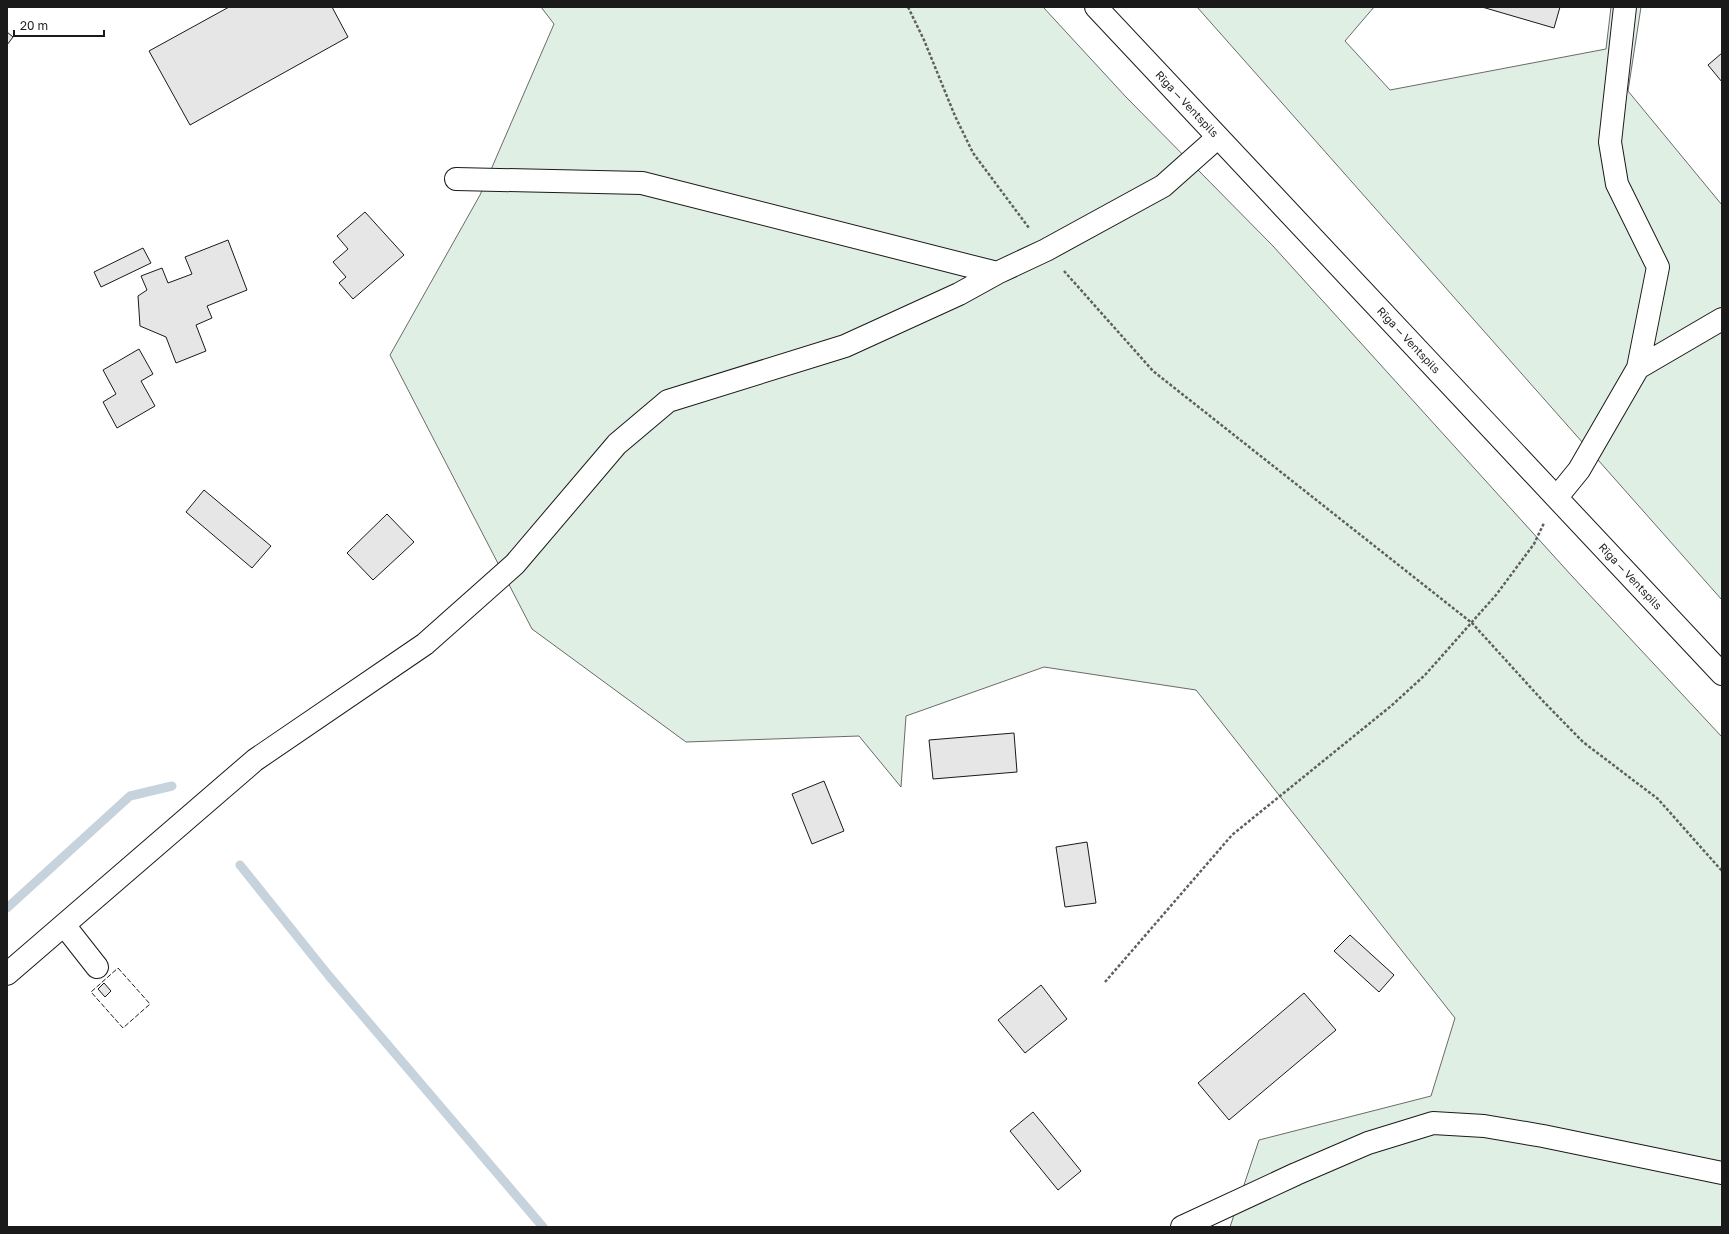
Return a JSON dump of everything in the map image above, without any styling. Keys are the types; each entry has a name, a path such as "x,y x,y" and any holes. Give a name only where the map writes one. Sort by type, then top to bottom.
{"main road":[{"name":"Rīga — Ventspils","path":"1096,7 1217,138 1557,497 1722,674"},
{"path":"1557,497 1579,470 1638,368 1658,267 1617,184 1610,142 1625,7"},
{"path":"7,974 255,760 425,644 515,564 617,444 668,401 845,346 958,294 997,273 1046,250 1163,186 1217,138"},
{"path":"456,179 642,183 997,273"},
{"path":"1638,368 1722,319"},
{"path":"64,925 97,967"},
{"path":"1182,1227 1296,1174 1368,1143 1433,1123 1484,1126 1722,1173"}],"path":[{"path":"908,7 924,40 955,116 973,153 1046,250 1153,371 1472,623 1542,700 1583,742 1658,799 1722,871"},
{"path":"1105,982 1232,835 1391,706 1425,675 1496,595 1534,544 1557,497"}],"green space":[{"path":"541,7 1043,7 1126,97 1273,246 1571,575 1722,737 1722,1227 1230,1227 1259,1140 1431,1096 1455,1018 1196,690 1044,667 906,716 901,787 859,736 686,742 532,629 390,355 480,195 554,24"},
{"path":"1197,7 1374,7 1345,41 1390,90 1606,49 1611,7 1641,7 1628,91 1722,205 1722,600"}],"building":[{"path":"229,7 332,7 348,37 190,125 149,51"},
{"path":"1482,7 1560,7 1554,28"},
{"path":"7,32 13,37 7,45"},
{"path":"1722,53 1722,82 1708,65"},
{"path":"365,212 404,255 353,299 339,283 346,277 333,262 348,249 337,236"},
{"path":"228,240 247,290 207,306 212,318 196,325 206,351 176,363 166,337 140,326 138,296 147,290 141,276 162,268 168,283 192,274 185,257"},
{"path":"143,248 151,263 101,287 94,272"},
{"path":"139,349 153,374 141,381 155,406 117,428 103,402 116,394 103,370"},
{"path":"204,490 271,546 252,568 186,512"},
{"path":"387,514 414,542 373,580 347,553"},
{"path":"1014,733 1017,772 933,779 929,740"},
{"path":"824,781 844,831 812,844 792,794"},
{"path":"1087,842 1096,903 1065,907 1056,847"},
{"path":"1350,935 1394,975 1379,992 1334,951"},
{"path":"104,983 111,991 105,997 98,989"},
{"path":"1041,985 1067,1019 1025,1053 998,1020"},
{"path":"1304,993 1336,1030 1229,1120 1198,1083"},
{"path":"1033,1112 1081,1171 1058,1190 1010,1131"}],"waterway":[{"path":"7,908 130,796 172,786"},
{"path":"240,865 329,976 543,1227"}],"fence":[{"path":"118,968 150,1004 123,1028 91,992 118,968"}]}
